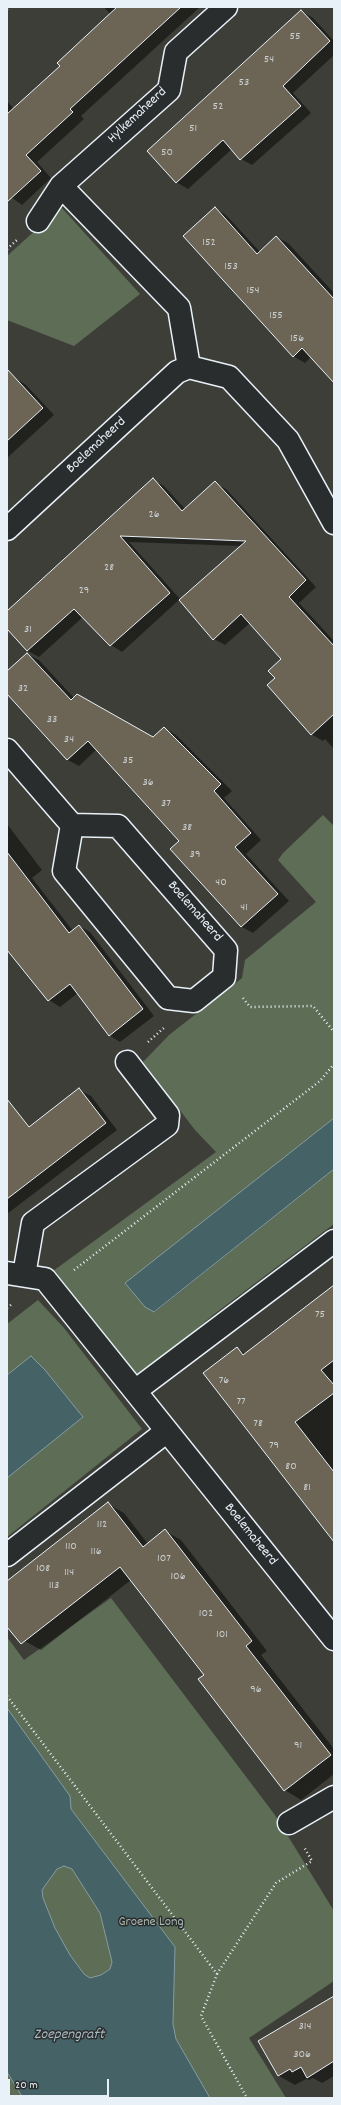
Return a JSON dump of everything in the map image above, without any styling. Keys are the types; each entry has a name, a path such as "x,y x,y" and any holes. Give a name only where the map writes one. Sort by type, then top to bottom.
{"street":[{"name":"Hylkemaheerd","path":"38,221 61,186 169,90 176,52 226,7"},
{"path":"61,186 179,308 189,367 229,377 288,440 334,523"},
{"name":"Boelemaheerd","path":"7,529 177,372 189,367"},
{"path":"7,750 72,826 64,871 168,998 194,1001 224,977"},
{"name":"Boelemaheerd","path":"72,826 118,826 226,950 224,977"},
{"name":"Boelemaheerd","path":"127,1062 168,1114 167,1126 33,1223 16,1274 45,1279 334,1639"},
{"path":"135,1391 334,1241"},
{"path":"7,1555 167,1431"},
{"path":"289,1823 334,1796"}],"path":[{"path":"224,977 250,1007 313,1006 334,1032"},
{"path":"127,1062 194,1001"},
{"path":"51,1288 320,1081 334,1064"},
{"path":"7,1696 217,1974"},
{"path":"247,2098 201,2016 217,1974 276,1883 312,1862 289,1823"}],"green space":[{"path":"61,207 140,294 74,346 7,320 7,256"},
{"path":"323,815 334,826 334,1118 126,1284 155,1312 334,1169 334,1224 213,1315 158,1362 135,1376 53,1271 216,1152 195,1130 143,1062 169,1035 242,978 245,960 316,902 278,860 283,853"},
{"path":"38,1300 64,1328 142,1429 7,1537 7,1324"},
{"name":"Groene Long","path":"111,1598 275,1815 334,1911 334,1981 249,2038 286,2098 7,2098 7,1637 24,1660"}],"water":[{"path":"334,1118 334,1169 154,1312 145,1307 125,1283"},
{"path":"31,1356 45,1370 83,1417 7,1478 7,1375"},
{"name":"Zoepengraft","path":"7,1708 70,1796 71,1809 175,1947 173,2024 176,2039 210,2098 23,2098 7,2072","holes":["64,1866 72,1869 100,1913 112,1962 110,1969 101,1975 90,1978 84,1974 70,1955 55,1928 43,1898 42,1890 57,1869"]}],"building":[{"path":"117,7 181,7 70,109 73,112 26,155 41,171 7,202 7,114 60,66 57,63"},
{"path":"301,10 330,41 283,86 301,106 240,160 223,140 176,183 147,151"},
{"path":"215,207 257,254 276,236 334,299 334,383 302,348 293,357 183,236"},
{"path":"7,369 43,408 7,441"},
{"path":"153,478 182,511 215,481 306,580 289,597 334,646 334,714 311,735 267,685 275,678 268,671 281,659 241,614 213,640 179,600 246,541 120,536 170,593 110,646 74,609 27,651 7,629 7,611"},
{"path":"27,653 71,700 77,694 153,737 164,727 221,784 214,791 251,833 235,847 278,894 241,927 170,849 179,841 88,741 67,760 7,694 7,671"},
{"path":"7,852 69,933 79,925 143,1009 109,1036 70,984 48,1001 7,950"},
{"path":"79,1088 106,1123 7,1199 7,1099 29,1127"},
{"path":"334,1285 334,1360 321,1370 334,1385 334,1393 295,1422 334,1472 334,1542 203,1373 237,1347 243,1355"},
{"path":"108,1502 143,1547 165,1529 252,1641 246,1646 331,1755 284,1791 198,1679 204,1675 120,1567 21,1644 7,1627 7,1581"},
{"path":"334,1996 334,2061 307,2078 301,2067 292,2072 290,2069 278,2076 258,2041"}]}
